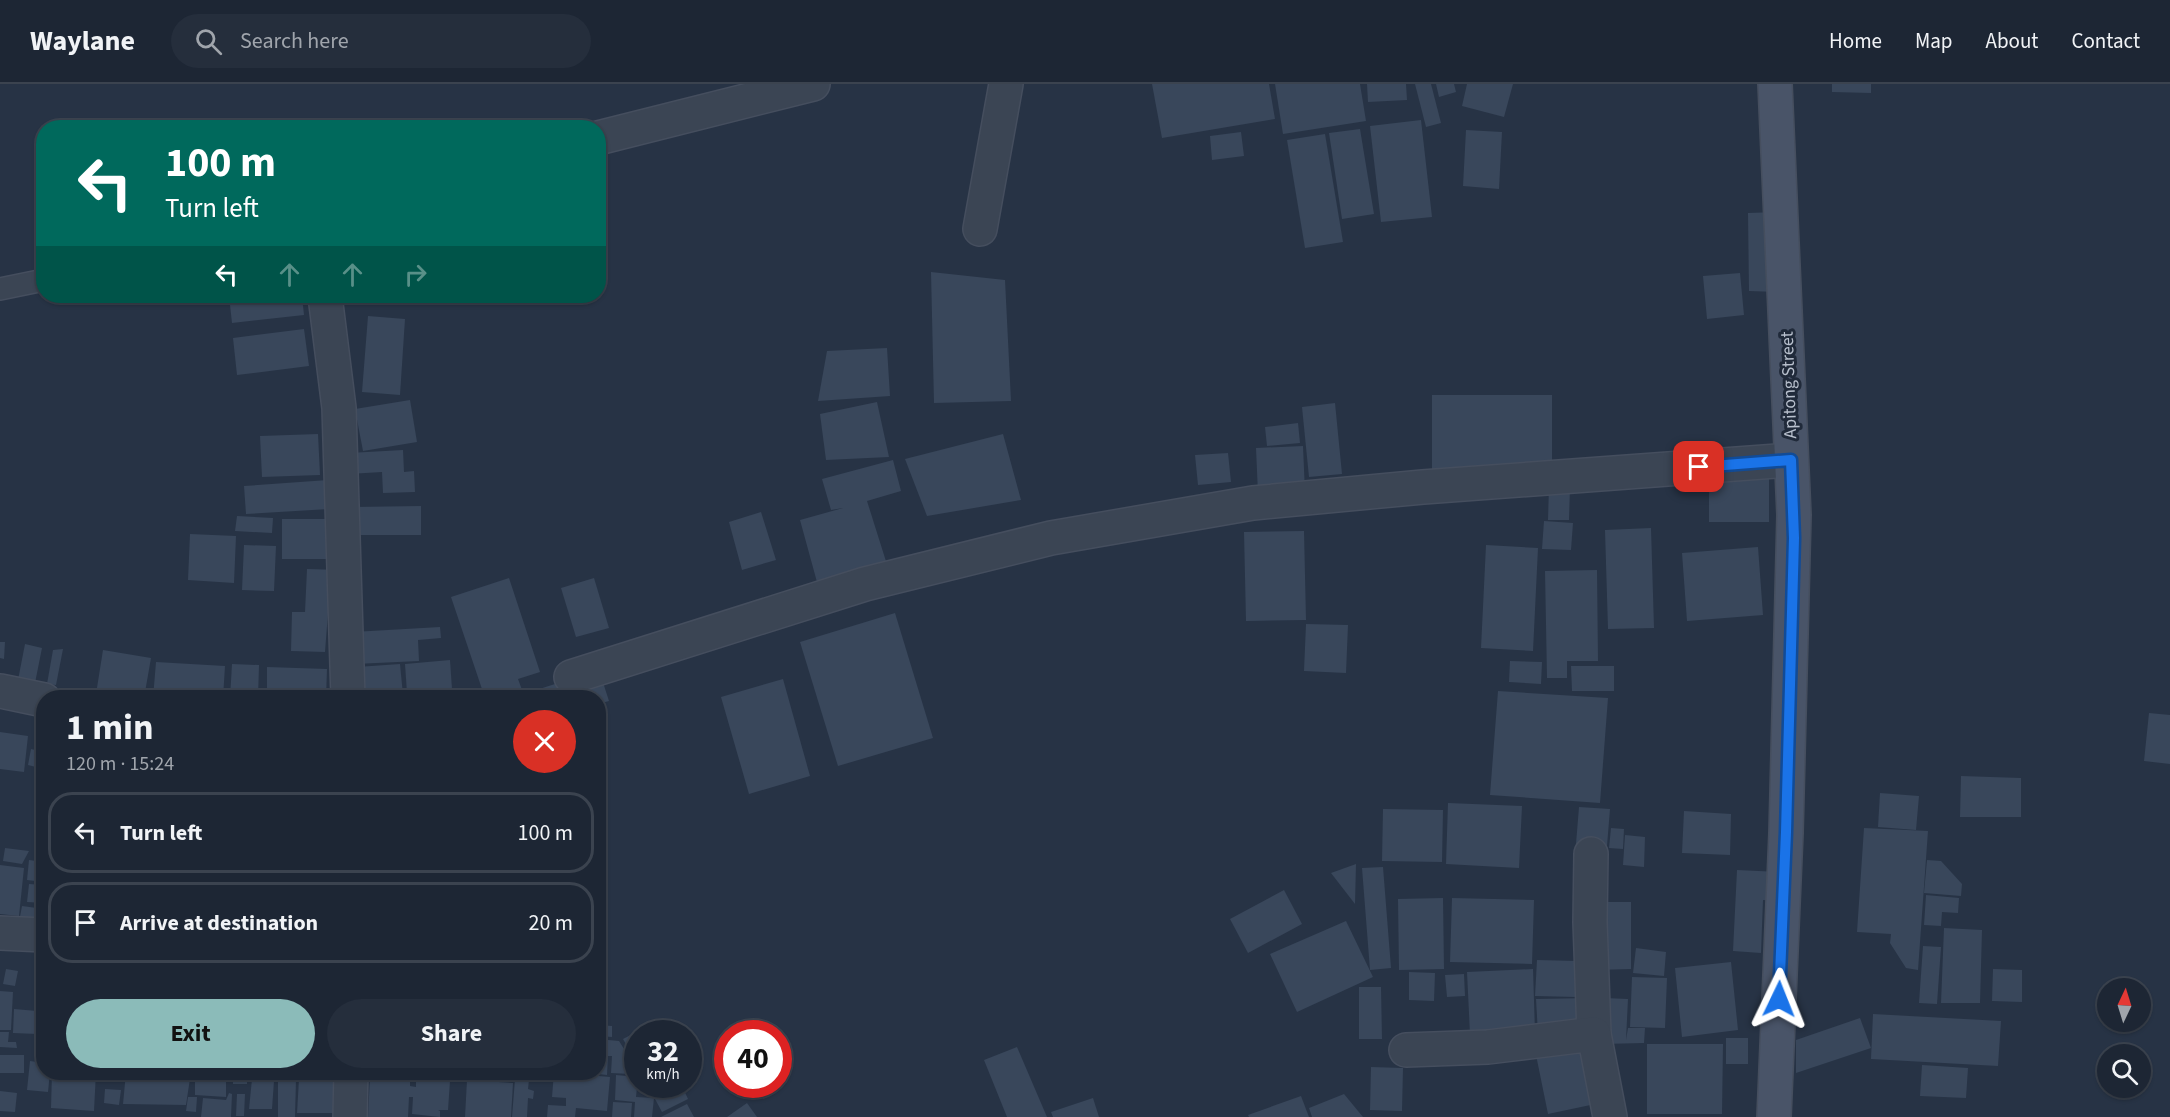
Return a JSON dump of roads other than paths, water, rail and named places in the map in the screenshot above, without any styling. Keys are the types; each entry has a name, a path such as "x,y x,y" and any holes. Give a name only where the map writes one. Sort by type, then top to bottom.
{"street":[{"path":"606,136 813,84"},
{"path":"980,229 1006,84"},
{"name":"Apitong Street","path":"1774,1117 1786,832 1794,515 1775,84"},
{"path":"326,303 339,408 348,690"},
{"path":"572,677 865,584 1051,538 1253,503 1423,487 1791,460"},
{"path":"0,691 36,698"},
{"path":"1591,854 1590,922 1594,1034 1610,1117"},
{"path":"0,933 36,935"},
{"path":"1406,1050 1488,1047 1594,1034"},
{"path":"350,1117 351,1080"}],"lane":[{"path":"0,289 36,282"}]}
